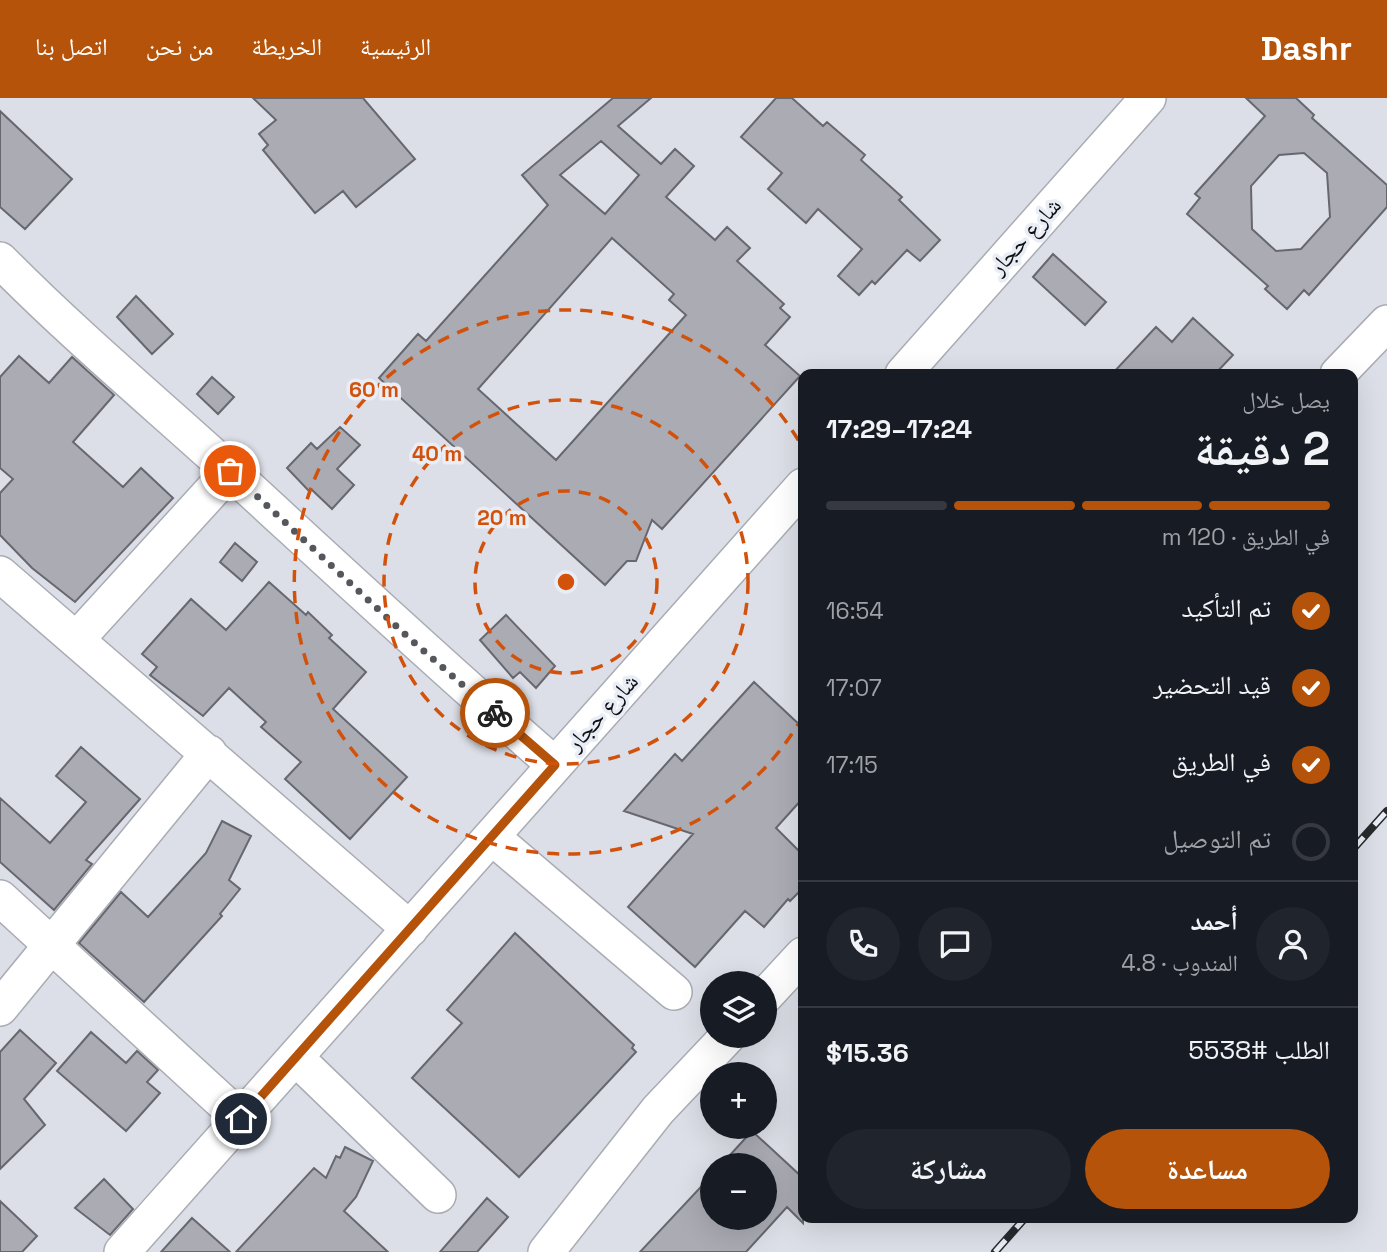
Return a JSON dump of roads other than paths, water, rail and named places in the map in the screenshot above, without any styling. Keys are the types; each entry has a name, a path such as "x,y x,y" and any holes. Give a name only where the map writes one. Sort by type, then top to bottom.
{"street":[{"name":"شارع حجار","path":"906,369 1149,98"},
{"path":"0,260 55,316 230,471 410,639 555,765"},
{"path":"1343,369 1387,323"},
{"path":"76,640 230,471"},
{"name":"شارع حجار","path":"122,1252 798,492"},
{"path":"0,574 411,929"},
{"path":"0,1008 54,947 209,753"},
{"path":"492,837 674,992"},
{"path":"0,898 241,1119"},
{"path":"777,983 798,960"},
{"path":"546,1252 658,1110 717,1048"},
{"path":"296,1058 438,1195"}],"railway":[{"path":"1358,843 1387,811"},
{"path":"995,1252 1021,1223"}]}
